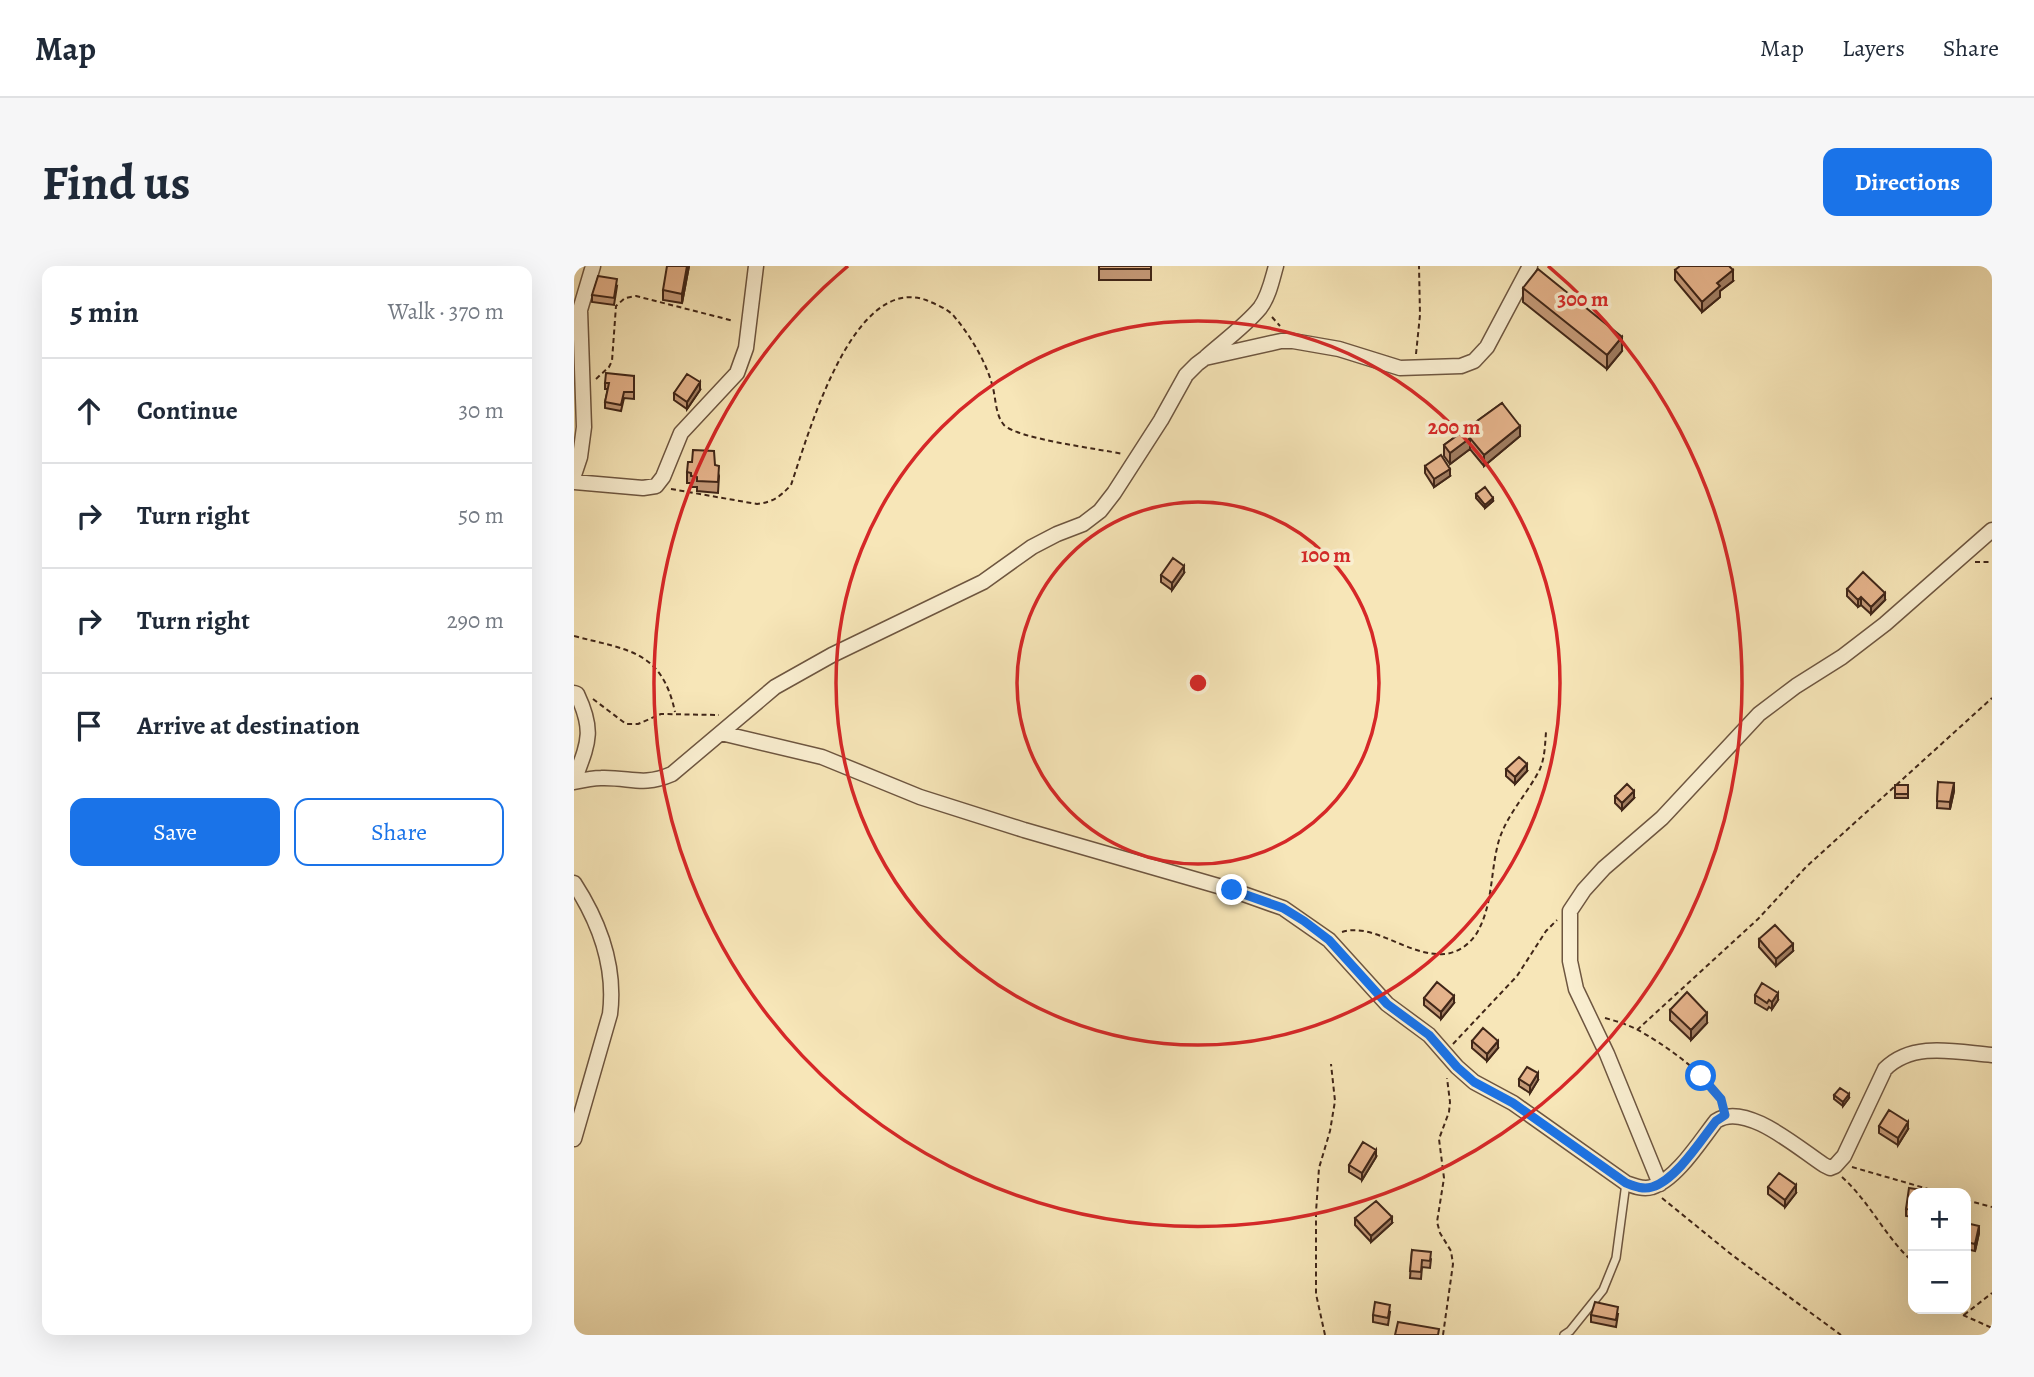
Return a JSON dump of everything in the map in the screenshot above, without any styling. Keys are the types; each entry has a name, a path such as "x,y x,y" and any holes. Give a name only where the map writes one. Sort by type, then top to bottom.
{"street":[{"path":"574,475 580,457 584,427 579,319 581,303 593,266"},
{"path":"574,482 643,488 656,486 663,477 681,433 737,373 746,348 756,266"},
{"path":"575,693 587,715 589,730 587,746 574,782 599,778 657,781 672,774 775,687 832,655 983,582 1032,547 1083,524 1100,511 1137,457 1186,375 1243,326 1261,306 1276,266"},
{"path":"1205,358 1281,341 1293,341 1339,349 1414,369 1461,366 1474,361 1487,347 1530,266"},
{"path":"1655,1186 1588,1012 1576,989 1570,961 1570,911 1604,868 1662,818 1759,714 1796,685 1843,657 1885,624 1992,530"},
{"path":"721,733 822,757 920,797 1024,830 1132,859 1283,908 1329,940 1387,1004 1429,1035 1474,1082 1513,1103 1626,1183 1640,1188 1655,1186 1674,1173 1716,1121 1725,1115 1749,1117 1834,1166 1844,1156 1885,1069 1894,1061 1929,1050 1992,1055"},
{"path":"574,883 595,919 604,943 610,968 612,995 610,1014 574,1139"}],"lane":[{"path":"1564,1335 1603,1290 1616,1258 1626,1183"}],"path":[{"path":"1414,369 1420,315 1419,266"},
{"path":"583,387 600,376 612,362 616,306 625,298 636,296 750,324"},
{"path":"656,486 757,504 780,497 791,485 826,388 851,339 871,314 892,299 905,297 937,304 951,313 984,360 999,416 1005,425 1038,438 1137,457"},
{"path":"1261,306 1293,341"},
{"path":"574,636 644,657 660,673 675,713"},
{"path":"575,693 593,698 631,726 662,714 719,715"},
{"path":"1637,1030 1758,919 1806,867 1992,698"},
{"path":"1329,940 1341,932 1361,930 1416,951 1435,955 1461,949 1471,940 1480,927 1490,894 1497,847 1509,818 1539,770 1543,760 1546,732"},
{"path":"1443,1335 1453,1264 1451,1251 1437,1222 1444,1178 1439,1139 1450,1102 1446,1053 1517,976 1546,931 1570,911"},
{"path":"1588,1012 1637,1030 1663,1046 1701,1076 1721,1099 1725,1115"},
{"path":"1325,1335 1317,1294 1317,1212 1319,1168 1330,1131 1335,1101 1331,1064"},
{"path":"1834,1166 1922,1188"},
{"path":"1834,1166 1865,1200 1908,1257"},
{"path":"1655,1186 1732,1255 1841,1335"},
{"path":"1971,1201 1992,1207"},
{"path":"1992,1293 1964,1315 1992,1328"}],"building":[{"path":"667,266 687,266 682,294 663,290"},
{"path":"1099,266 1151,266 1151,269 1099,269"},
{"path":"1680,266 1729,266 1733,270 1717,283 1720,286 1702,302 1675,270"},
{"path":"1538,269 1622,337 1607,355 1523,288"},
{"path":"598,276 617,279 614,298 592,295"},
{"path":"606,373 634,376 634,392 624,392 621,405 605,402 609,383 605,383"},
{"path":"687,374 700,382 687,402 674,393"},
{"path":"1502,403 1520,426 1484,455 1470,438 1450,453 1444,445"},
{"path":"693,450 714,451 715,465 719,466 718,482 697,481 697,477 687,472 688,462 692,462"},
{"path":"1441,455 1450,469 1434,479 1425,466"},
{"path":"1485,487 1493,498 1485,505 1476,494"},
{"path":"1173,558 1184,566 1172,583 1161,575"},
{"path":"1863,572 1885,593 1871,607 1861,597 1858,600 1847,589"},
{"path":"1519,757 1527,764 1515,777 1506,769"},
{"path":"1938,782 1954,783 1950,802 1937,801"},
{"path":"1627,784 1634,791 1622,803 1615,796"},
{"path":"1895,785 1908,785 1908,794 1895,794"},
{"path":"1775,925 1793,944 1776,959 1759,939"},
{"path":"1437,982 1454,996 1441,1012 1424,998"},
{"path":"1762,983 1778,993 1772,1002 1769,1000 1767,1003 1755,995"},
{"path":"1687,992 1707,1013 1691,1030 1670,1010"},
{"path":"1483,1028 1498,1041 1487,1054 1472,1041"},
{"path":"1527,1067 1538,1073 1530,1086 1519,1079"},
{"path":"1840,1088 1849,1094 1843,1102 1834,1095"},
{"path":"1889,1110 1908,1122 1898,1138 1879,1126"},
{"path":"1363,1142 1376,1150 1362,1173 1349,1165"},
{"path":"1779,1173 1796,1185 1785,1200 1768,1187"},
{"path":"1376,1201 1392,1217 1371,1236 1355,1218"},
{"path":"1971,1224 1979,1226 1975,1244 1971,1243"},
{"path":"1412,1250 1431,1252 1430,1261 1422,1260 1421,1272 1410,1271"},
{"path":"1375,1302 1390,1305 1388,1318 1373,1315"},
{"path":"1595,1302 1618,1307 1616,1320 1591,1315"},
{"path":"1398,1322 1439,1329 1438,1335 1395,1335"}],"route":[{"path":"1232,890 1283,908 1304,921 1338,948 1387,1004 1429,1035 1474,1082 1513,1103 1626,1183 1640,1188 1660,1184 1674,1173 1716,1121 1725,1115 1721,1099 1701,1076"}]}
